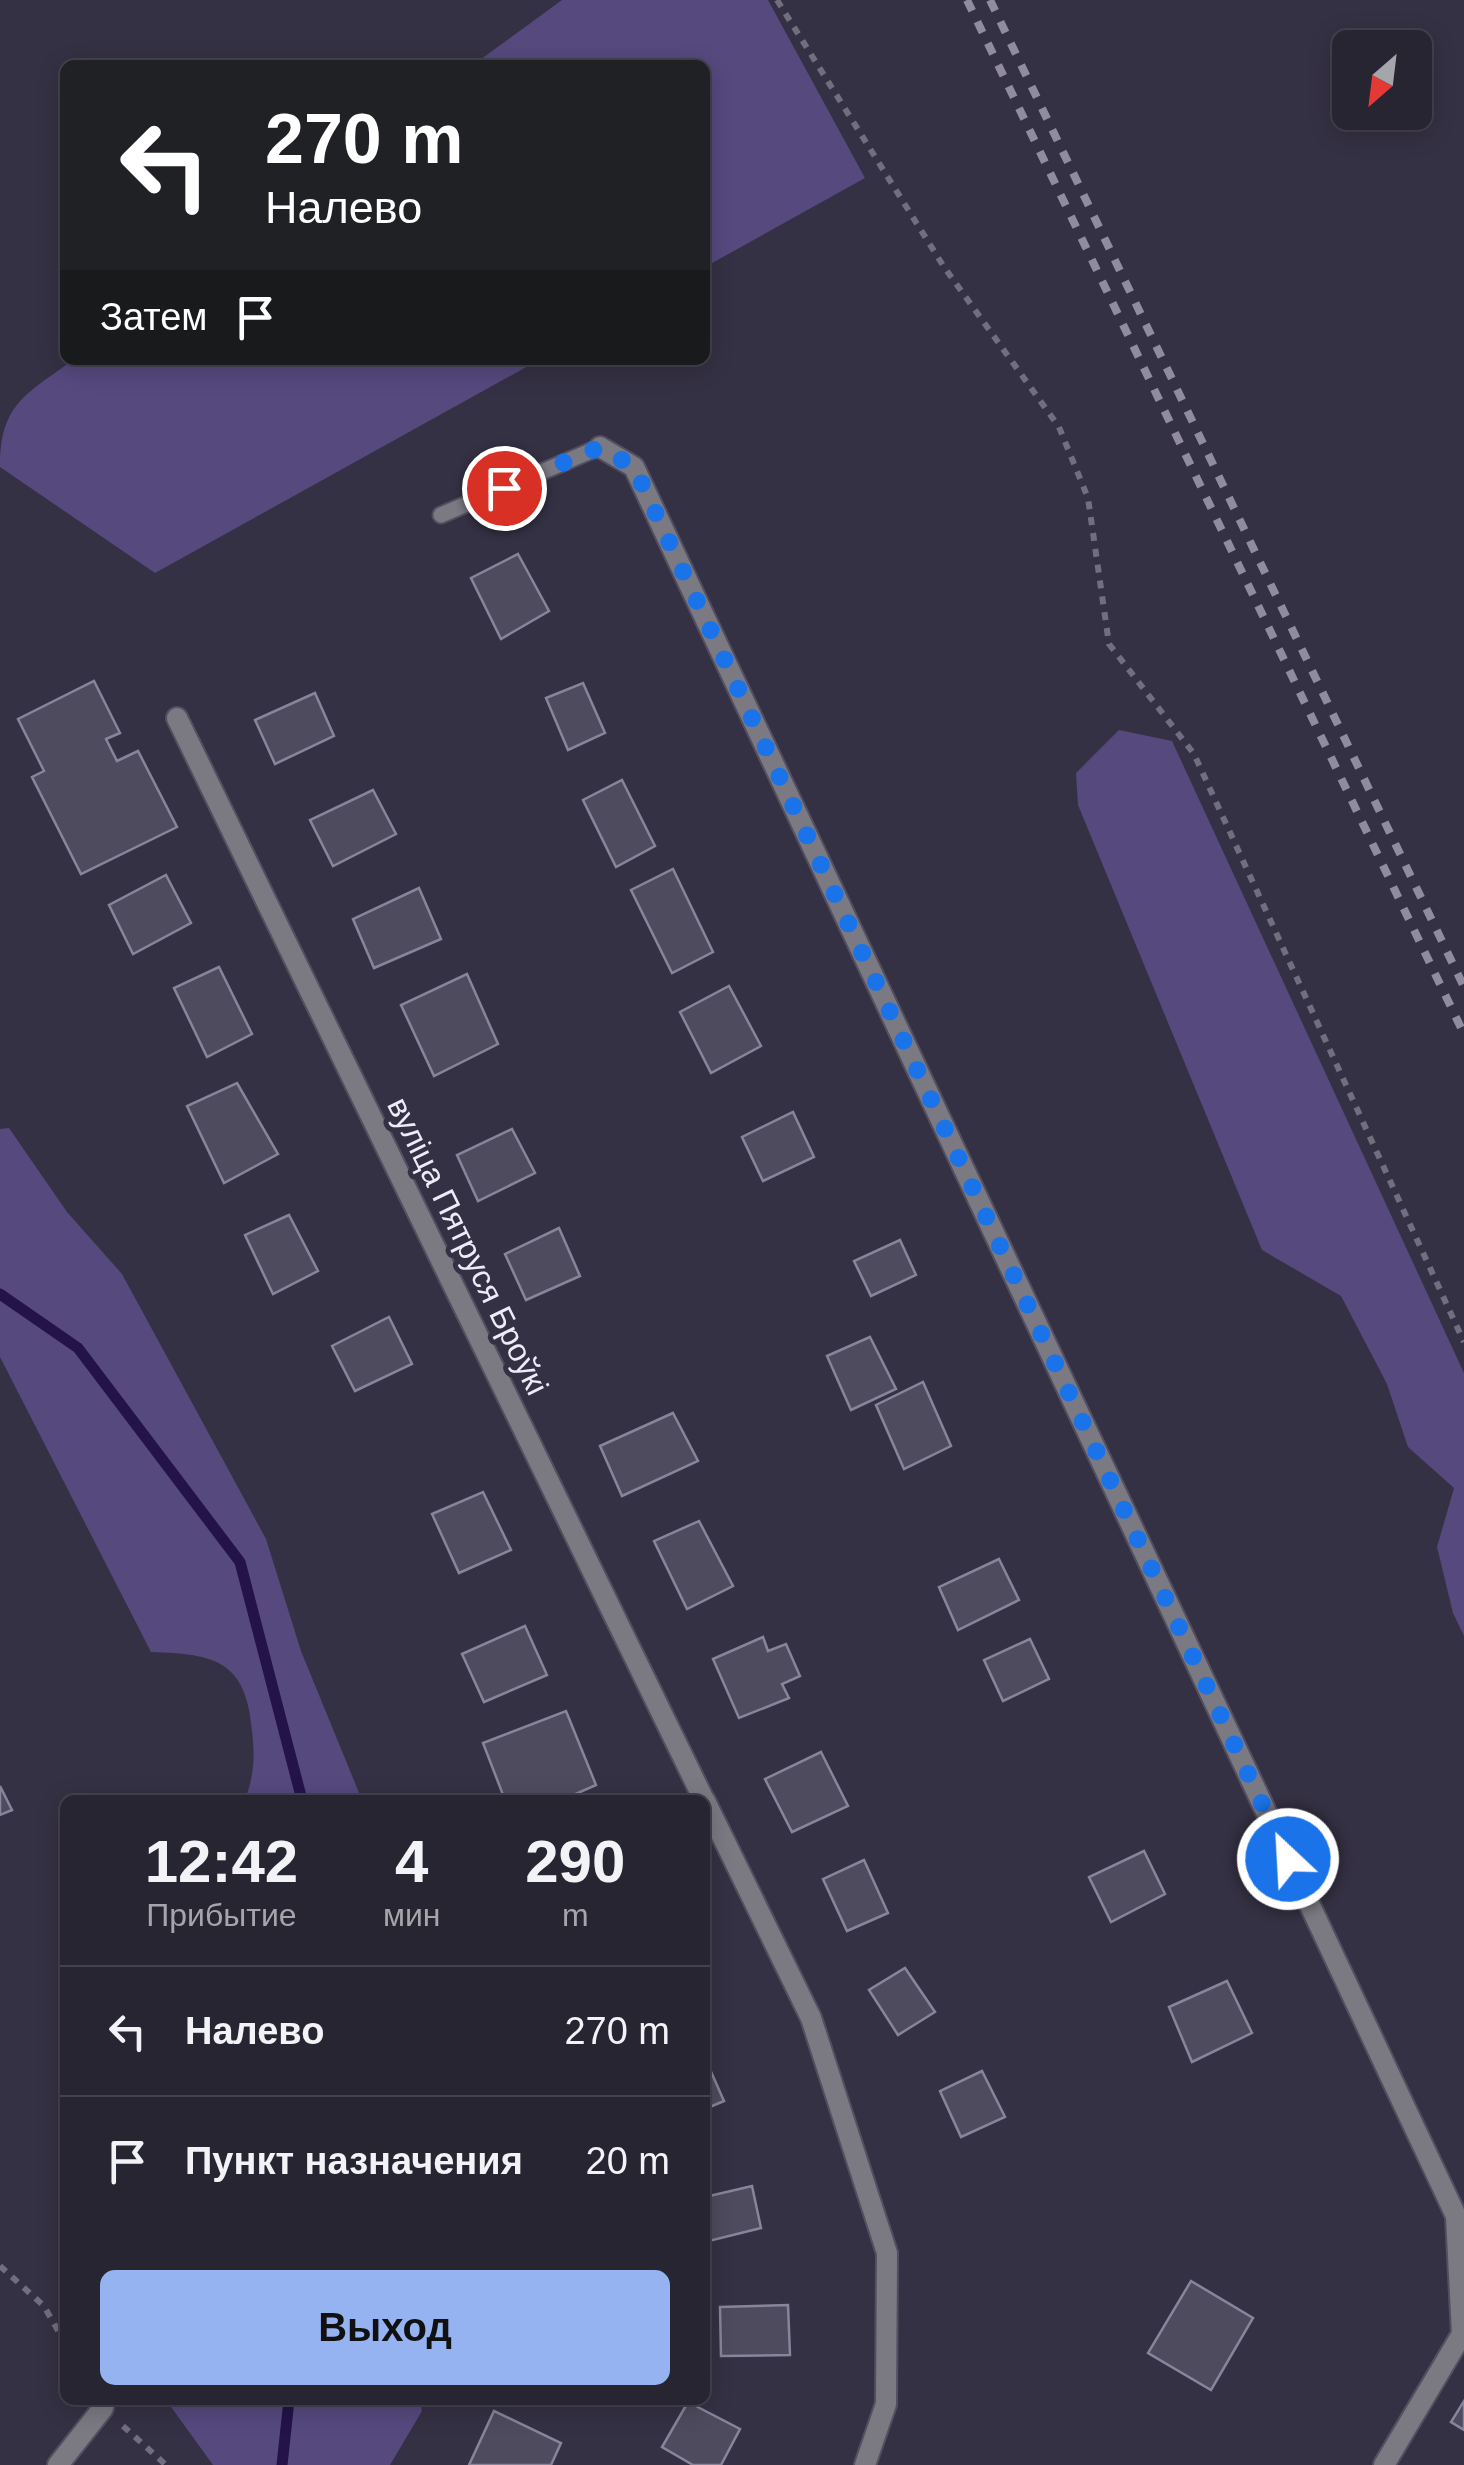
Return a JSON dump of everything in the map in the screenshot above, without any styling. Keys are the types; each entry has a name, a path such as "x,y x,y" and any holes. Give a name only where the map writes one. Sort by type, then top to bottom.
{"street":[{"path":"600,447 634,467 1456,2216 1462,2334 1384,2465"},
{"name":"вуліца Пятруся Броўкі","path":"178,718 702,1795"},
{"name":"вуліца Пятруся Броўкі","path":"710,1811 810,2018 887,2253 886,2404 865,2465"},
{"path":"58,2465 103,2408"}],"lane":[{"path":"441,515 600,447"}],"path":[{"path":"777,0 944,267 1059,426 1088,498 1109,644 1194,754 1464,1342"},
{"path":"0,2266 44,2306 60,2334"},
{"path":"103,2408 166,2465"}],"shaded area":[{"path":"562,0 768,0 865,178 710,264 710,60 480,60"},
{"path":"66,365 530,365 155,573 0,467 5,428 19,402"},
{"path":"1119,730 1172,741 1464,1373 1464,1636 1453,1613 1437,1547 1454,1488 1408,1447 1387,1384 1341,1296 1262,1250 1078,805 1076,773"},
{"path":"9,1128 67,1212 122,1274 266,1539 301,1651 360,1795 246,1795 252,1774 253,1741 249,1708 235,1676 210,1659 151,1652 0,1357 0,1129"},
{"path":"170,2405 421,2405 422,2411 390,2465 213,2465"}],"building":[{"path":"518,554 549,611 501,639 471,578"},
{"path":"94,681 120,733 106,739 117,761 138,751 177,827 81,874 32,777 44,771 18,719"},
{"path":"583,683 605,733 568,750 546,698"},
{"path":"315,693 334,736 275,764 255,720"},
{"path":"622,780 655,846 616,867 583,800"},
{"path":"373,790 396,834 333,866 310,820"},
{"path":"673,869 713,952 672,973 631,890"},
{"path":"166,875 191,923 133,954 109,905"},
{"path":"419,888 441,939 374,968 353,919"},
{"path":"219,967 252,1034 207,1057 174,988"},
{"path":"467,974 498,1044 434,1076 401,1005"},
{"path":"729,986 761,1046 711,1073 680,1012"},
{"path":"237,1083 278,1154 224,1183 187,1106"},
{"path":"793,1112 814,1157 763,1181 742,1137"},
{"path":"512,1129 535,1173 478,1201 457,1155"},
{"path":"289,1215 318,1271 273,1294 245,1235"},
{"path":"559,1228 580,1276 526,1300 505,1254"},
{"path":"900,1240 916,1275 871,1296 854,1261"},
{"path":"389,1317 412,1364 355,1391 332,1346"},
{"path":"870,1337 896,1389 851,1410 827,1356"},
{"path":"923,1382 951,1446 904,1469 876,1405"},
{"path":"673,1413 698,1461 622,1496 600,1446"},
{"path":"483,1492 511,1550 459,1573 432,1514"},
{"path":"699,1521 733,1586 687,1609 654,1541"},
{"path":"999,1559 1019,1600 958,1630 939,1587"},
{"path":"525,1626 547,1675 484,1702 462,1654"},
{"path":"763,1637 768,1651 786,1644 800,1676 782,1684 789,1698 739,1718 713,1659"},
{"path":"1030,1639 1049,1679 1003,1701 984,1660"},
{"path":"566,1711 596,1785 573,1795 503,1795 483,1743"},
{"path":"821,1752 848,1806 792,1832 765,1779"},
{"path":"0,1786 12,1810 0,1815"},
{"path":"1144,1851 1165,1894 1111,1922 1089,1877"},
{"path":"864,1860 888,1913 847,1931 823,1879"},
{"path":"905,1968 935,2012 898,2035 869,1990"},
{"path":"1227,1981 1252,2033 1192,2062 1169,2007"},
{"path":"710,2069 724,2101 710,2107"},
{"path":"982,2071 1005,2117 961,2137 940,2091"},
{"path":"752,2186 761,2228 710,2241 710,2196"},
{"path":"1191,2281 1253,2318 1211,2390 1148,2353"},
{"path":"788,2305 790,2355 721,2356 720,2307"},
{"path":"1464,2401 1464,2430 1451,2422"},
{"path":"686,2405 694,2405 740,2429 721,2465 693,2465 662,2447"},
{"path":"494,2411 561,2443 551,2465 469,2465"}],"waterway":[{"path":"0,1294 78,1348 240,1562 301,1795"},
{"path":"282,2465 288,2405"}],"railway":[{"path":"967,0 1464,1034"},
{"path":"990,0 1464,987"}],"route":[{"path":"504,488 600,447 634,467 1288,1859"}]}
